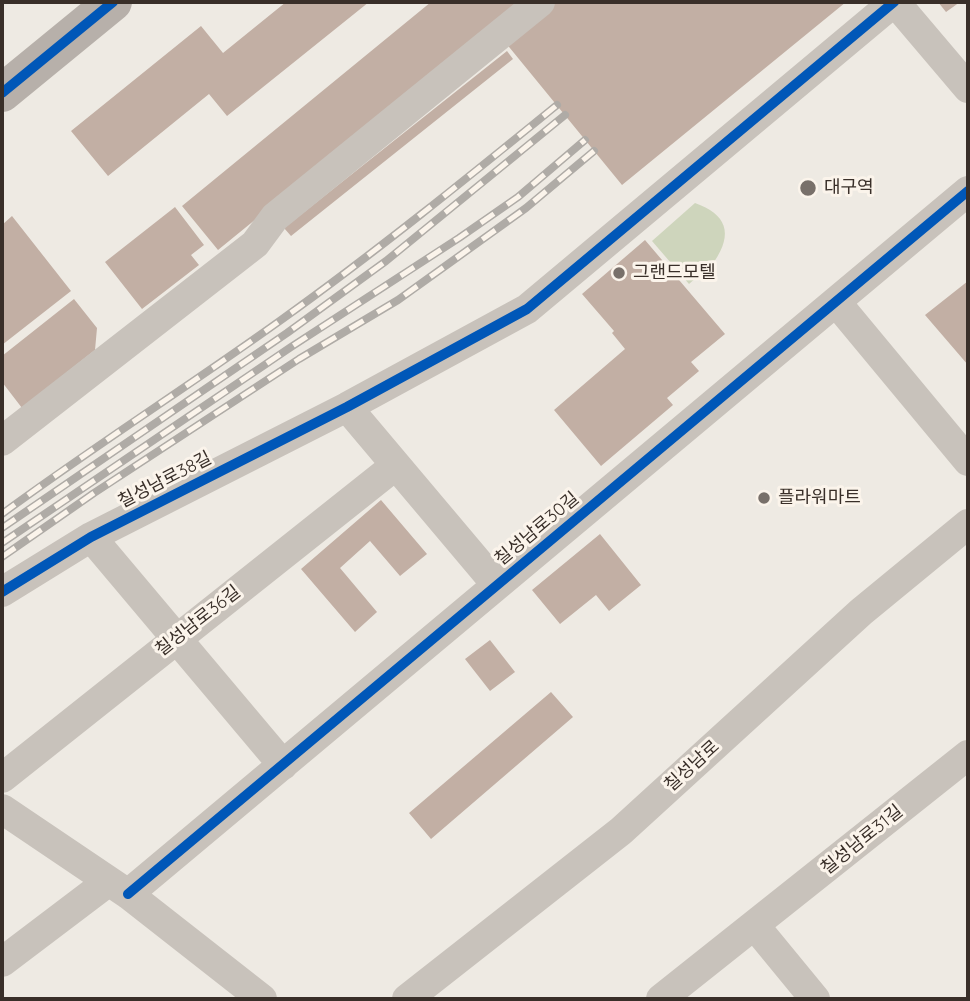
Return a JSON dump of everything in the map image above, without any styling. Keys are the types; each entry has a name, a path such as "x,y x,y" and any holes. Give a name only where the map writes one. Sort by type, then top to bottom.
{"main road":[{"path":"2,93 113,2"}],"street":[{"path":"2,442 256,244 275,217 540,2"},
{"path":"895,2 968,88"},
{"name":"칠성남로38길","path":"2,592 92,537 347,407 527,309 895,2"},
{"name":"칠성남로30길","path":"2,962 119,888 283,765 968,191"},
{"path":"836,302 968,461"},
{"path":"347,407 498,586"},
{"name":"칠성남로36길","path":"2,778 396,465"},
{"name":"칠성남로","path":"407,999 621,831 861,612 968,524"},
{"path":"92,537 283,765"},
{"name":"칠성남로31길","path":"661,999 968,755"},
{"path":"2,809 119,888 262,999"},
{"path":"755,926 815,999"}],"green space":[{"path":"695,203 720,219 725,233 724,242 714,262 689,284 652,241"}],"building":[{"path":"286,2 369,2 227,116 209,94 108,176 71,131 201,26 223,53"},
{"path":"431,2 522,2 218,250 182,206"},
{"path":"554,2 846,2 622,185 505,42"},
{"path":"938,2 960,2 946,12"},
{"path":"507,51 513,59 291,236 284,228"},
{"path":"175,207 204,245 191,255 199,265 142,309 105,262"},
{"path":"12,216 71,291 2,345 2,225"},
{"path":"645,240 725,334 691,362 699,371 667,398 673,405 601,466 554,410 625,349 612,333 614,331 582,294"},
{"path":"968,281 968,365 925,315"},
{"path":"74,299 97,328 95,350 22,408 2,382 2,356"},
{"path":"381,500 427,554 400,576 370,541 340,568 377,612 355,632 301,569"},
{"path":"600,534 641,585 609,611 596,595 560,624 532,590"},
{"path":"490,640 515,672 490,691 465,659"},
{"path":"551,692 573,717 431,839 409,813"}],"railway":[{"path":"2,514 316,294 557,105"},
{"path":"2,528 287,333 386,261 565,115"},
{"path":"2,543 291,347 459,238 518,197 585,140"},
{"path":"2,557 94,493 299,359 398,300 526,208 594,151"}],"cycle path":[{"path":"2,93 113,2"},
{"path":"2,592 91,537 347,407 527,309 894,2"},
{"path":"128,894 968,191"}],"place":[{"name":"대구역","path":"808,188"},
{"name":"그랜드모텔","path":"619,273"},
{"name":"플라워마트","path":"764,498"}]}
